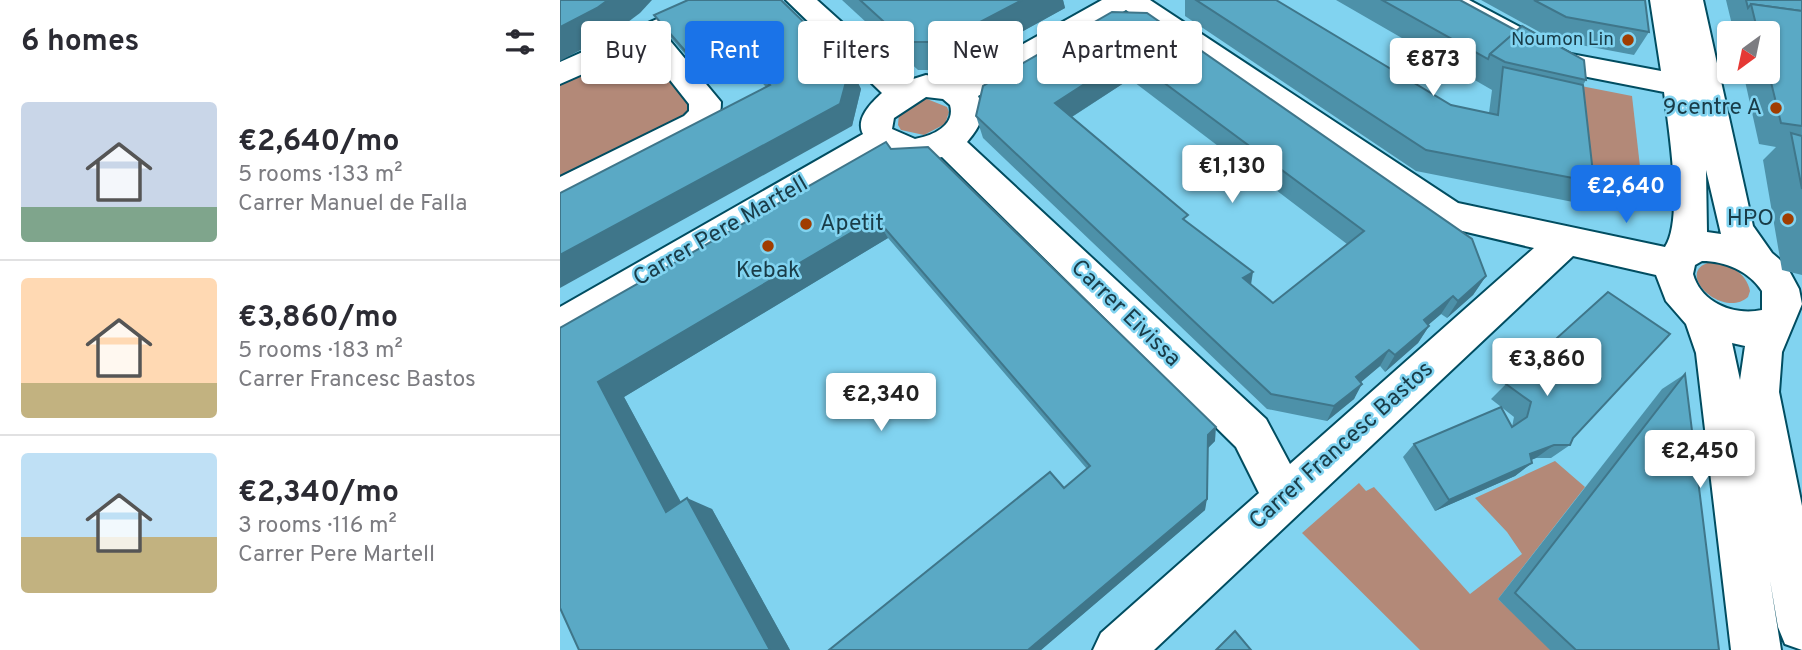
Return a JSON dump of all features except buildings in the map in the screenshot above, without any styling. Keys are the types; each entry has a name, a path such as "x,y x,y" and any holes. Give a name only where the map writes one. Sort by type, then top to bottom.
{"street":[{"path":"671,24 724,0"},
{"path":"800,0 901,93"},
{"path":"1447,0 1563,63 1676,84"},
{"path":"1664,0 1690,181 1691,235 1679,258 1676,283 1681,293 1702,315 1733,329 1754,331 1785,305"},
{"path":"1689,0 1737,231 1759,263 1770,273 1785,305"},
{"path":"959,93 1117,1 1449,215 1566,241 1679,258 1698,246 1720,246 1759,263"},
{"path":"560,192 695,124 705,115 705,102 671,61"},
{"path":"560,74 581,65"},
{"path":"926,86 950,88 959,93 969,106 968,121 947,142 911,150 899,148 883,138 878,130 884,106 901,93 926,86"},
{"name":"Carrer Pere Martell","path":"560,327 883,138"},
{"name":"Carrer Eivissa","path":"947,142 1251,433 1285,499"},
{"name":"Carrer Francesc Bastos","path":"1118,650 1566,241"},
{"path":"1785,305 1762,352 1759,392 1802,627"},
{"path":"1702,315 1716,352 1756,650"}],"shaded area":[{"path":"581,74 581,84 671,84 671,77 699,113 560,187 560,84"},
{"path":"1581,86 1632,96 1644,202 1588,192"},
{"path":"927,99 947,107 949,112 945,124 924,135 901,130 898,125 899,113 919,100"},
{"path":"1711,262 1730,267 1741,274 1748,284 1748,297 1726,303 1705,292 1697,274 1700,267"},
{"path":"1555,461 1585,487 1498,599 1553,650 1420,650 1302,533 1359,483 1366,491 1374,487 1470,594 1522,554 1507,532 1475,498"}],"place":[{"name":"Noumon Lin","path":"1628,40"},
{"name":"9centre A","path":"1776,108"},
{"name":"HPO","path":"1788,219"},
{"name":"Apetit","path":"806,224"},
{"name":"Kebak","path":"768,246"}]}
